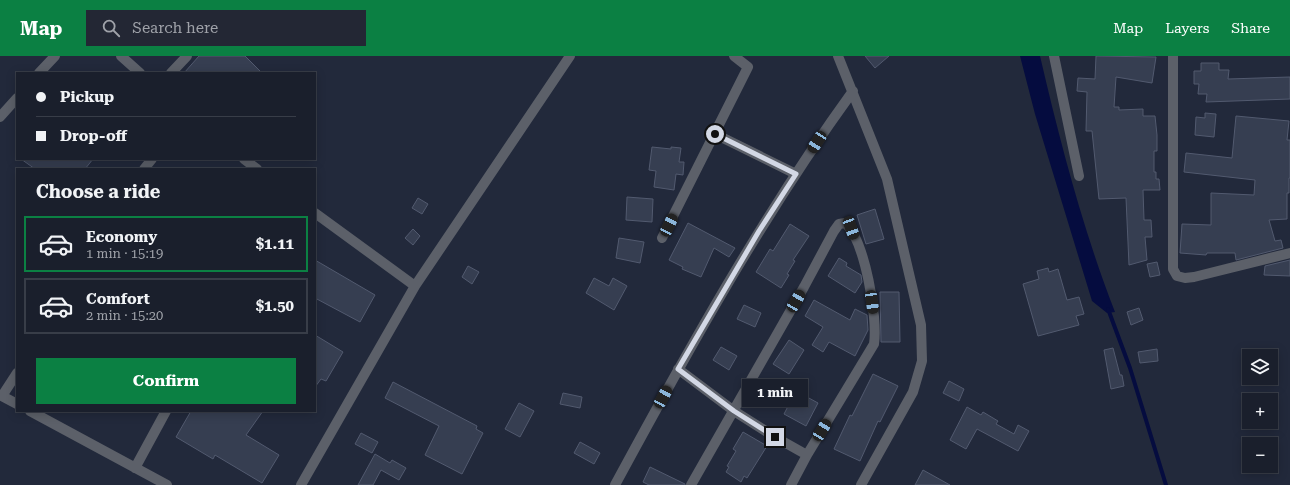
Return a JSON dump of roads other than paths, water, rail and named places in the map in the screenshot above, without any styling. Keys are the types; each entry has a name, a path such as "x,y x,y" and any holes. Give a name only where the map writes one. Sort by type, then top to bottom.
{"street":[{"path":"40,72 54,56"},
{"path":"121,56 139,72"},
{"path":"172,72 187,56"},
{"path":"301,485 415,286 570,56"},
{"path":"662,238 748,68 734,56"},
{"path":"838,56 887,179 921,325 922,361 913,392 861,485"},
{"path":"1054,56 1079,176"},
{"path":"1173,56 1173,269 1177,276 1185,278 1194,277 1290,253"},
{"path":"615,485 678,369 759,231 853,91"},
{"path":"0,117 16,99"},
{"path":"715,134 796,174"},
{"path":"145,168 151,160"},
{"path":"245,160 256,168"},
{"path":"316,214 415,286"},
{"path":"691,485 834,231 839,224 845,223 851,228 868,272 876,332 874,344 807,455 791,485"},
{"path":"678,369 734,411 807,455"},
{"path":"16,374 1,396 16,404"},
{"path":"32,412 167,485"},
{"path":"135,468 165,412"}],"waterway":[{"path":"1108,309 1130,368 1166,485"}]}
